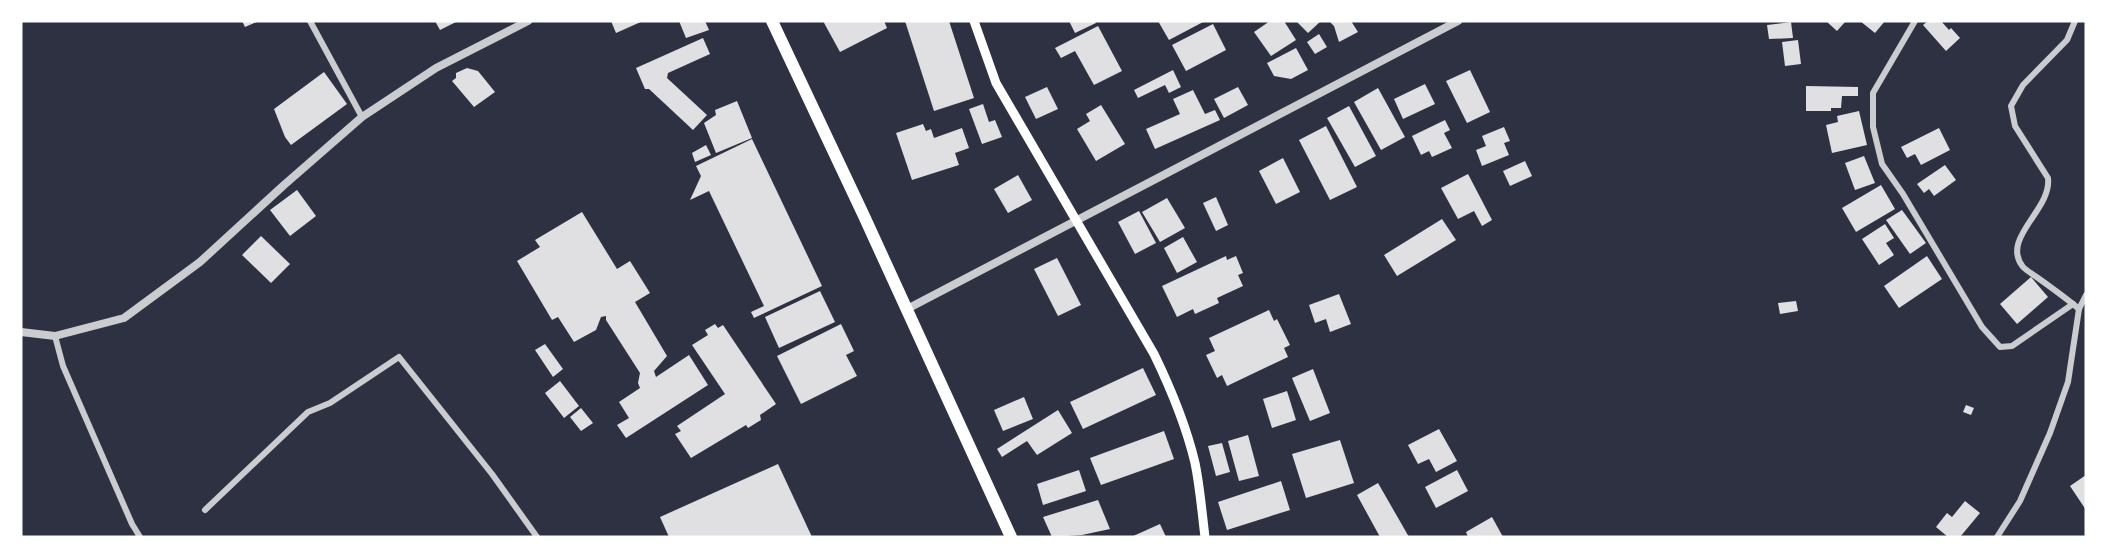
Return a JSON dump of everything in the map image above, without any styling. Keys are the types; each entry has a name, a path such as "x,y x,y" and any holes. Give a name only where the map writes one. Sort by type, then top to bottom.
{"highway":[{"path":"771,21 907,309 1011,537"}],"main road":[{"path":"974,21 996,83 1154,354 1171,391 1185,426 1196,464 1205,537"}],"street":[{"path":"310,21 362,117"},
{"path":"21,332 56,336 123,318 200,262 362,117 436,68 528,21"},
{"path":"907,309 1458,21"},
{"path":"1915,21 1873,93 1873,127 1882,164 1903,194 1982,327 2000,347 2012,346 2073,304"},
{"path":"2075,21 2067,40 2023,86 2011,106 2016,126 2048,178 2049,188 2045,200 2020,236 2018,254 2024,267 2079,309"},
{"path":"1997,537 2020,501 2050,433 2068,382 2079,309 2086,295"},
{"path":"56,336 63,366 132,524 140,537"},
{"path":"205,510 308,412 330,403 399,357 492,474 537,537"}],"building":[{"path":"242,21 259,21 245,27"},
{"path":"435,21 458,21 440,30"},
{"path":"611,21 643,21 616,33"},
{"path":"679,21 705,21 709,30 686,38"},
{"path":"823,21 884,21 887,28 840,52"},
{"path":"905,21 949,21 974,98 934,111"},
{"path":"1069,21 1095,21 1096,23 1075,33"},
{"path":"1158,21 1205,21 1169,40"},
{"path":"1270,21 1284,21 1296,40 1271,56 1254,32"},
{"path":"1296,21 1321,21 1308,33"},
{"path":"1329,21 1351,21 1358,32 1339,42 1334,26"},
{"path":"1826,21 1843,21 1845,22 1837,31"},
{"path":"1860,21 1885,21 1875,33"},
{"path":"1928,21 1941,21 1960,38 1946,51 1923,25"},
{"path":"1791,22 1793,38 1769,39 1767,25"},
{"path":"1213,24 1226,50 1186,71 1172,45"},
{"path":"1098,26 1122,71 1094,85 1075,51 1061,58 1055,48"},
{"path":"1319,34 1327,47 1315,54 1307,42"},
{"path":"703,38 710,54 668,73 667,78 707,115 693,130 649,89 645,89 636,68"},
{"path":"1798,40 1801,64 1785,66 1782,42"},
{"path":"1296,48 1308,70 1291,79 1274,76 1267,63"},
{"path":"467,68 478,71 495,92 474,107 452,81 456,78 456,73"},
{"path":"1173,70 1181,87 1169,93 1165,85 1138,98 1134,90"},
{"path":"1470,70 1490,112 1467,123 1446,81"},
{"path":"324,72 347,104 291,145 285,137 274,109"},
{"path":"1425,84 1435,104 1403,119 1394,99"},
{"path":"1806,86 1858,87 1858,96 1842,96 1841,108 1831,108 1831,111 1806,111"},
{"path":"1047,87 1058,109 1036,119 1025,97"},
{"path":"1238,87 1248,105 1224,118 1214,99"},
{"path":"1378,88 1405,137 1381,150 1354,102"},
{"path":"1193,90 1205,114 1215,110 1220,120 1155,149 1146,129 1180,114 1173,99"},
{"path":"737,101 752,138 716,153 704,123 716,115 715,110"},
{"path":"983,104 989,122 995,120 1002,137 982,144 969,109"},
{"path":"1101,105 1125,144 1096,161 1077,129 1090,121 1086,114"},
{"path":"1349,106 1376,156 1355,167 1327,118"},
{"path":"1859,111 1867,145 1832,153 1826,125 1838,122 1837,116"},
{"path":"1445,120 1450,130 1444,133 1452,148 1432,157 1429,151 1421,155 1412,136"},
{"path":"923,124 926,131 931,129 934,138 962,128 969,148 955,153 959,165 912,180 896,133"},
{"path":"1326,126 1357,187 1330,200 1299,140"},
{"path":"1504,127 1510,141 1504,143 1509,155 1482,166 1476,150 1486,146 1482,136"},
{"path":"1939,128 1950,150 1921,165 1915,154 1907,158 1901,147"},
{"path":"752,139 822,286 754,318 751,312 764,306 709,191 690,200 701,176 696,166"},
{"path":"706,145 711,155 695,162 692,153"},
{"path":"1864,156 1875,183 1855,190 1845,163"},
{"path":"1283,158 1300,192 1276,204 1259,171"},
{"path":"1525,161 1532,176 1510,186 1503,171"},
{"path":"1945,165 1956,180 1934,196 1929,189 1924,193 1917,184"},
{"path":"1468,174 1492,220 1482,226 1474,211 1458,219 1441,188"},
{"path":"1018,175 1032,200 1008,213 994,189"},
{"path":"1881,185 1895,209 1856,232 1842,208"},
{"path":"297,190 316,216 290,236 270,210"},
{"path":"1216,197 1228,225 1216,231 1203,203"},
{"path":"1167,198 1185,228 1160,242 1142,212"},
{"path":"1902,210 1926,243 1910,254 1886,220"},
{"path":"1139,211 1156,243 1135,254 1118,222"},
{"path":"582,212 617,269 630,261 650,293 635,302 667,356 654,371 656,377 689,355 708,385 626,438 617,425 629,418 619,402 640,388 638,383 640,373 606,320 606,316 601,317 596,330 574,342 558,317 552,320 517,261 540,247 535,240"},
{"path":"1442,219 1456,240 1397,276 1384,255"},
{"path":"1885,224 1894,238 1886,243 1894,255 1879,265 1862,239"},
{"path":"261,236 290,264 271,283 242,255"},
{"path":"1183,237 1197,262 1177,273 1164,248"},
{"path":"1226,256 1227,260 1236,256 1243,273 1238,275 1243,286 1217,298 1219,303 1195,314 1193,309 1177,317 1162,286"},
{"path":"1927,256 1942,279 1899,308 1884,286"},
{"path":"1057,258 1081,305 1058,316 1034,269"},
{"path":"2031,277 2048,297 2017,324 2000,304"},
{"path":"820,291 835,322 779,348 765,317"},
{"path":"1339,294 1351,324 1330,332 1326,319 1315,323 1309,305"},
{"path":"1796,301 1798,311 1780,314 1778,303"},
{"path":"1269,310 1274,321 1277,319 1290,345 1284,348 1288,357 1227,386 1222,375 1217,378 1206,355 1215,351 1209,338"},
{"path":"715,324 718,328 723,325 776,404 760,415 761,420 748,428 746,425 691,458 675,434 681,431 677,426 725,394 692,345 708,335 705,330"},
{"path":"841,324 854,351 846,355 857,376 801,404 777,356"},
{"path":"545,344 563,369 553,377 535,350"},
{"path":"1143,368 1156,395 1083,429 1070,402"},
{"path":"1313,369 1330,413 1310,421 1292,378"},
{"path":"560,381 579,406 564,418 545,393"},
{"path":"1287,391 1296,420 1272,428 1263,399"},
{"path":"1024,397 1033,419 1003,431 994,410"},
{"path":"1966,405 1974,408 1971,415 1963,412"},
{"path":"581,408 593,423 581,431 570,417"},
{"path":"1058,410 1072,433 1037,455 1027,441 1002,457 997,449"},
{"path":"1439,429 1457,461 1436,472 1429,459 1418,464 1408,445"},
{"path":"1164,431 1174,459 1101,485 1090,458"},
{"path":"1248,435 1259,476 1239,481 1228,441"},
{"path":"1340,440 1354,483 1306,498 1292,454"},
{"path":"1222,443 1230,472 1216,476 1208,446"},
{"path":"778,464 812,537 669,537 660,517"},
{"path":"1079,470 1086,491 1043,505 1037,484"},
{"path":"1457,470 1468,491 1436,508 1425,487"},
{"path":"2086,475 2086,510 2070,486"},
{"path":"1281,481 1290,510 1227,530 1218,502"},
{"path":"1378,483 1409,537 1380,537 1357,495"},
{"path":"1098,500 1110,529 1082,535 1052,537 1043,517"},
{"path":"1965,501 1980,513 1960,537 1948,537 1936,527 1947,513 1952,517"},
{"path":"1492,517 1503,537 1468,537 1466,532"},
{"path":"1160,524 1166,537 1131,537"}]}
